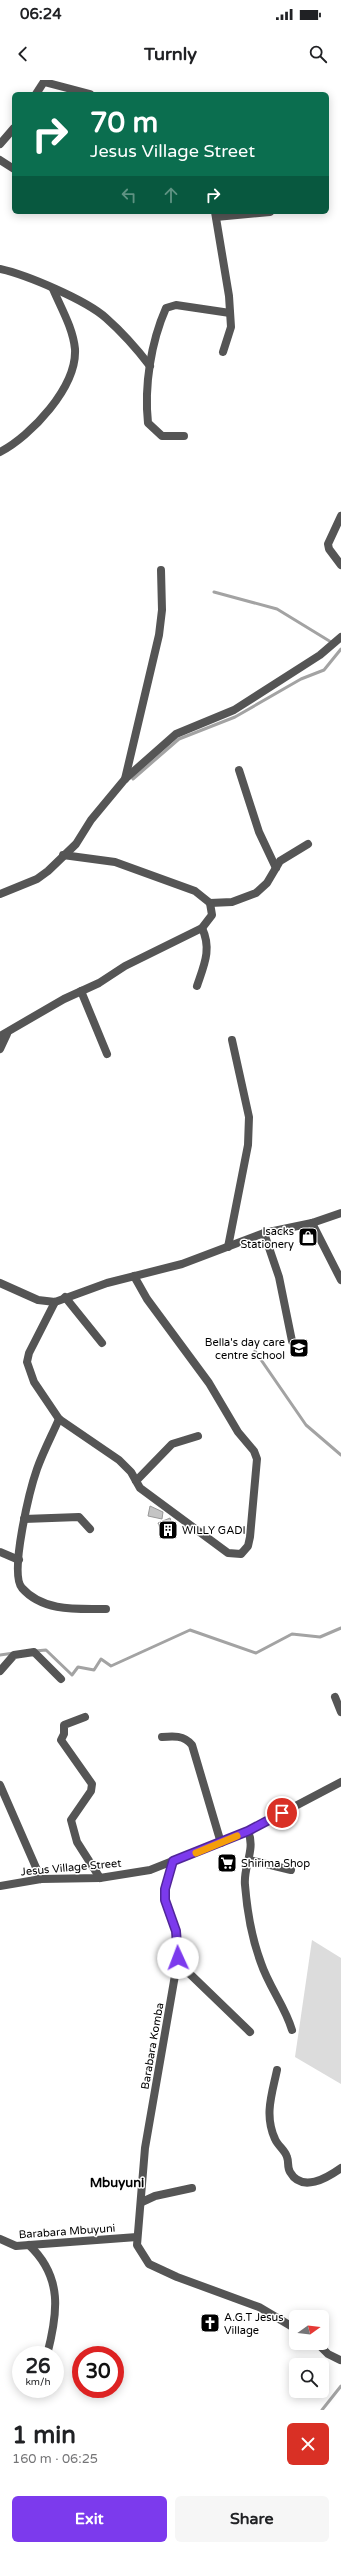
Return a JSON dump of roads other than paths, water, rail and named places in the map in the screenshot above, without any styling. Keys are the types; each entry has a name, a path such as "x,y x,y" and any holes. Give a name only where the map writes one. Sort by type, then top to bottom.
{"street":[{"path":"37,92 44,81 83,92"},
{"path":"0,144 12,130"},
{"path":"0,160 12,168"},
{"path":"215,214 229,296 231,327 223,352"},
{"path":"0,269 53,289 106,318 150,366"},
{"path":"0,452 27,434 46,414 66,382 73,362 73,339 53,289"},
{"path":"184,436 162,436 148,423 150,366 166,308 176,305 230,313"},
{"path":"341,516 328,544 329,549 341,565"},
{"path":"125,779 159,634 162,610 161,570"},
{"path":"0,894 37,879 76,844 91,820 125,779 176,734 234,710 339,639"},
{"path":"239,770 259,832 276,868"},
{"path":"63,855 115,862 195,891 210,903 232,902 256,893 267,883 280,861 308,844"},
{"path":"0,1049 3,1035 125,966 202,928 212,915 210,903"},
{"path":"197,986 207,956 207,939 202,928"},
{"path":"81,991 107,1054"},
{"path":"228,1248 248,1145 249,1117 232,1040"},
{"path":"0,1283 38,1300 55,1302 65,1297 134,1276 182,1264 228,1248 264,1233 312,1223 341,1213"},
{"path":"312,1223 341,1280"},
{"path":"264,1233 279,1277 292,1341"},
{"path":"55,1302 29,1353 27,1362 34,1382 59,1419 119,1460 126,1466 140,1488 228,1553 241,1554 248,1546 257,1459 254,1451 238,1432 190,1355 147,1299 134,1276"},
{"path":"65,1297 102,1343"},
{"path":"59,1419 37,1468 24,1519 19,1560 19,1584 38,1600 66,1609 106,1609"},
{"path":"136,1481 172,1444 198,1436"},
{"path":"24,1519 79,1517 90,1529"},
{"path":"0,1552 19,1560"},
{"path":"0,1671 14,1655 20,1652 34,1652 61,1679"},
{"path":"335,1697 341,1712"},
{"path":"86,1717 64,1725 61,1740 92,1784 91,1791 71,1820 77,1842 100,1878"},
{"path":"162,1737 178,1736 188,1740 192,1745 221,1843"},
{"name":"Jesus Village Street","path":"0,1886 41,1879 100,1878 150,1870 248,1831 341,1782"},
{"path":"0,1785 41,1879"},
{"path":"248,1831 252,1843 245,1885 257,1949 261,1963 288,2016 292,2030"},
{"path":"249,1860 291,1870"},
{"name":"Barabara Komba","path":"137,2237 142,2202 145,2148 174,1970 178,1958 176,1931 165,1900 165,1889 173,1861"},
{"path":"174,1970 184,1970 191,1975 250,2032"},
{"path":"277,2070 269,2103 270,2118 273,2136 287,2156 290,2172 297,2180 309,2183 341,2168"},
{"path":"142,2202 155,2196 192,2188"},
{"path":"137,2237 137,2245 150,2264 177,2277 259,2307 289,2325"},
{"name":"Barabara Mbuyuni","path":"0,2239 16,2246 72,2240 137,2237"},
{"path":"29,2245 45,2261 54,2290 54,2327 49,2346"},
{"path":"324,2350 328,2354 340,2360"}],"waterway":[{"path":"214,592 277,609 331,642"},
{"path":"133,779 179,739 235,717 301,679 324,670 341,649"},
{"path":"255,1351 306,1425 341,1455"},
{"path":"35,1651 46,1650 72,1675 78,1667 94,1670 101,1659 111,1666 190,1630 256,1653 292,1634 320,1637 341,1628"},
{"path":"0,1655 14,1653"},
{"path":"322,2410 341,2386"}],"place":[{"name":"Isacks Stationery","path":"308,1237"},
{"name":"Bella's day care centre school","path":"299,1348"},
{"name":"WILLY GADI","path":"168,1530"},
{"name":"Shirima Shop","path":"227,1863"},
{"name":"A.G.T Jesus Village","path":"210,2323"}],"district":[{"name":"Mbuyuni","path":"117,2182"}]}
